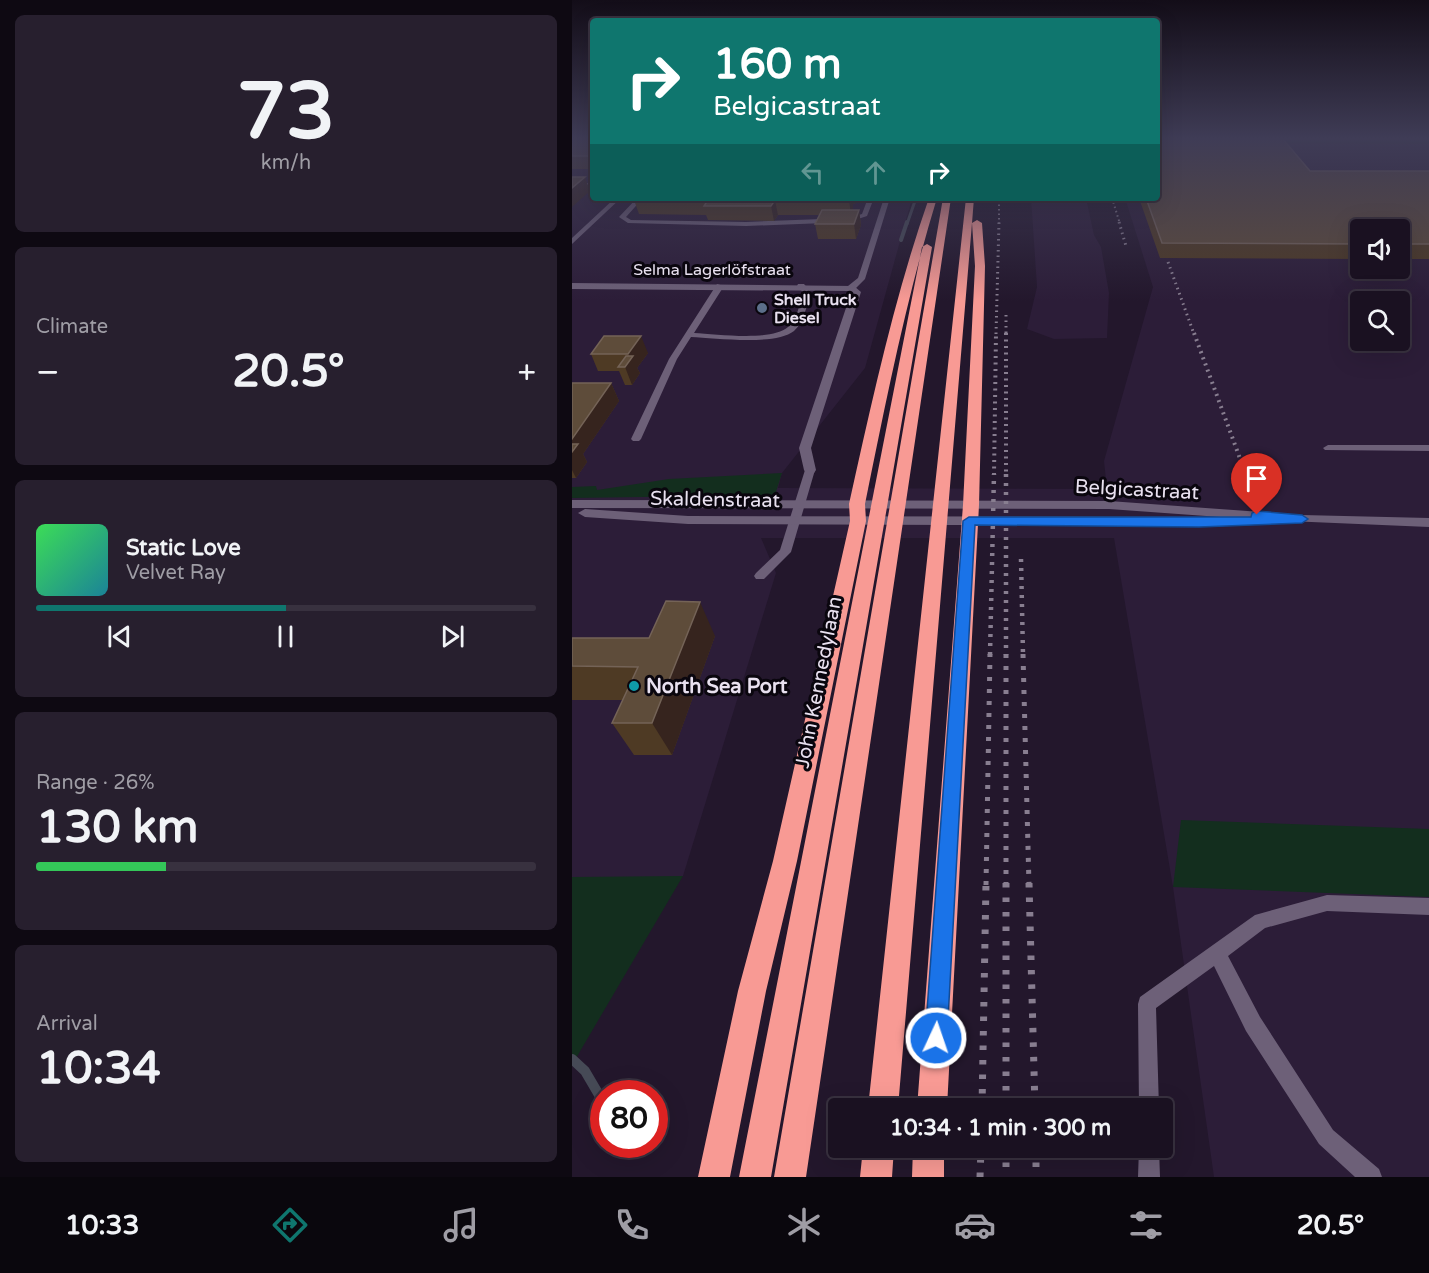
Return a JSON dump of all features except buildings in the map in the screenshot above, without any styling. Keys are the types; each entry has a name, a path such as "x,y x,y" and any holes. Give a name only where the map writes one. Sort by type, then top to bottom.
{"highway":[{"path":"714,1177 752,991 785,861 891,343 911,265 934,201"},
{"name":"John Kennedylaan","path":"755,1177 934,201"},
{"path":"790,1177 947,201"},
{"path":"933,1098 972,478 980,266 971,201"},
{"path":"884,1098 971,201"},
{"path":"876,1177 878,1158"},
{"path":"928,1177 929,1158"}],"street":[{"name":"Selma Lagerlöfstraat","path":"572,286 851,288"},
{"path":"810,471 805,448 856,292 851,288"},
{"name":"Skaldenstraat","path":"572,504 772,504 856,519"},
{"name":"Belgicastraat","path":"970,513 1109,505 1302,519 1430,523"},
{"name":"Skaldenstraat","path":"572,512 688,520 856,519"},
{"path":"856,519 970,513"},
{"name":"Belgicastraat","path":"970,513 1199,523 1302,519"}],"lane":[{"path":"572,242 615,201"},
{"path":"637,201 622,217 630,222 746,224 849,220 865,215 871,201"},
{"path":"851,288 861,279 886,201"},
{"path":"636,439 673,358 720,286"},
{"path":"688,335 767,336 784,333 792,328 805,300 807,292 801,286"},
{"path":"1328,448 1430,448"},
{"path":"760,576 785,552 810,471"},
{"path":"1149,1098 1147,1004 1261,921 1327,903 1430,907"},
{"path":"1217,953 1253,1024 1326,1137 1371,1177"},
{"path":"1149,1158 1150,1177"}],"shaded area":[{"path":"572,192 590,192 590,201 911,201 865,368 782,473 778,488 1107,489 1104,461 1153,287 1126,201 1160,201 1160,192 1429,192 1429,1177 1214,1177 1173,887 1114,538 761,538 776,573 683,876 572,913"},
{"path":"1031,201 1087,201 1094,235 1101,247 1109,293 1107,338 1054,339 1027,329 1037,287"}],"green space":[{"path":"782,473 775,495 572,498 572,487 596,486 597,490 669,479"},
{"path":"1181,820 1429,829 1429,897 1173,887"},
{"path":"683,876 572,1065 572,877"}],"waterway":[{"path":"907,224 915,201"},
{"path":"901,240 907,222"},
{"path":"572,1059 585,1071 590,1080"}],"railway":[{"path":"999,201 999,222"},
{"path":"1113,201 1120,224"},
{"path":"996,334 999,222"},
{"path":"1119,222 1126,246"},
{"path":"1168,262 1194,334"},
{"path":"1006,315 1006,1098"},
{"path":"994,475 996,333"},
{"path":"1194,333 1242,464"},
{"path":"990,655 994,474"},
{"path":"1021,559 1023,655"},
{"path":"986,885 990,654"},
{"path":"1023,654 1029,885"},
{"path":"982,1098 986,883"},
{"path":"1029,883 1035,1098"},
{"path":"980,1177 981,1158"},
{"path":"1006,1158 1006,1177"},
{"path":"1036,1158 1036,1177"}],"place":[{"name":"Shell Truck Diesel","path":"762,308"},
{"name":"North Sea Port","path":"634,686"}],"route":[{"path":"936,1038 969,521 1199,523 1302,519 1257,515"}]}
